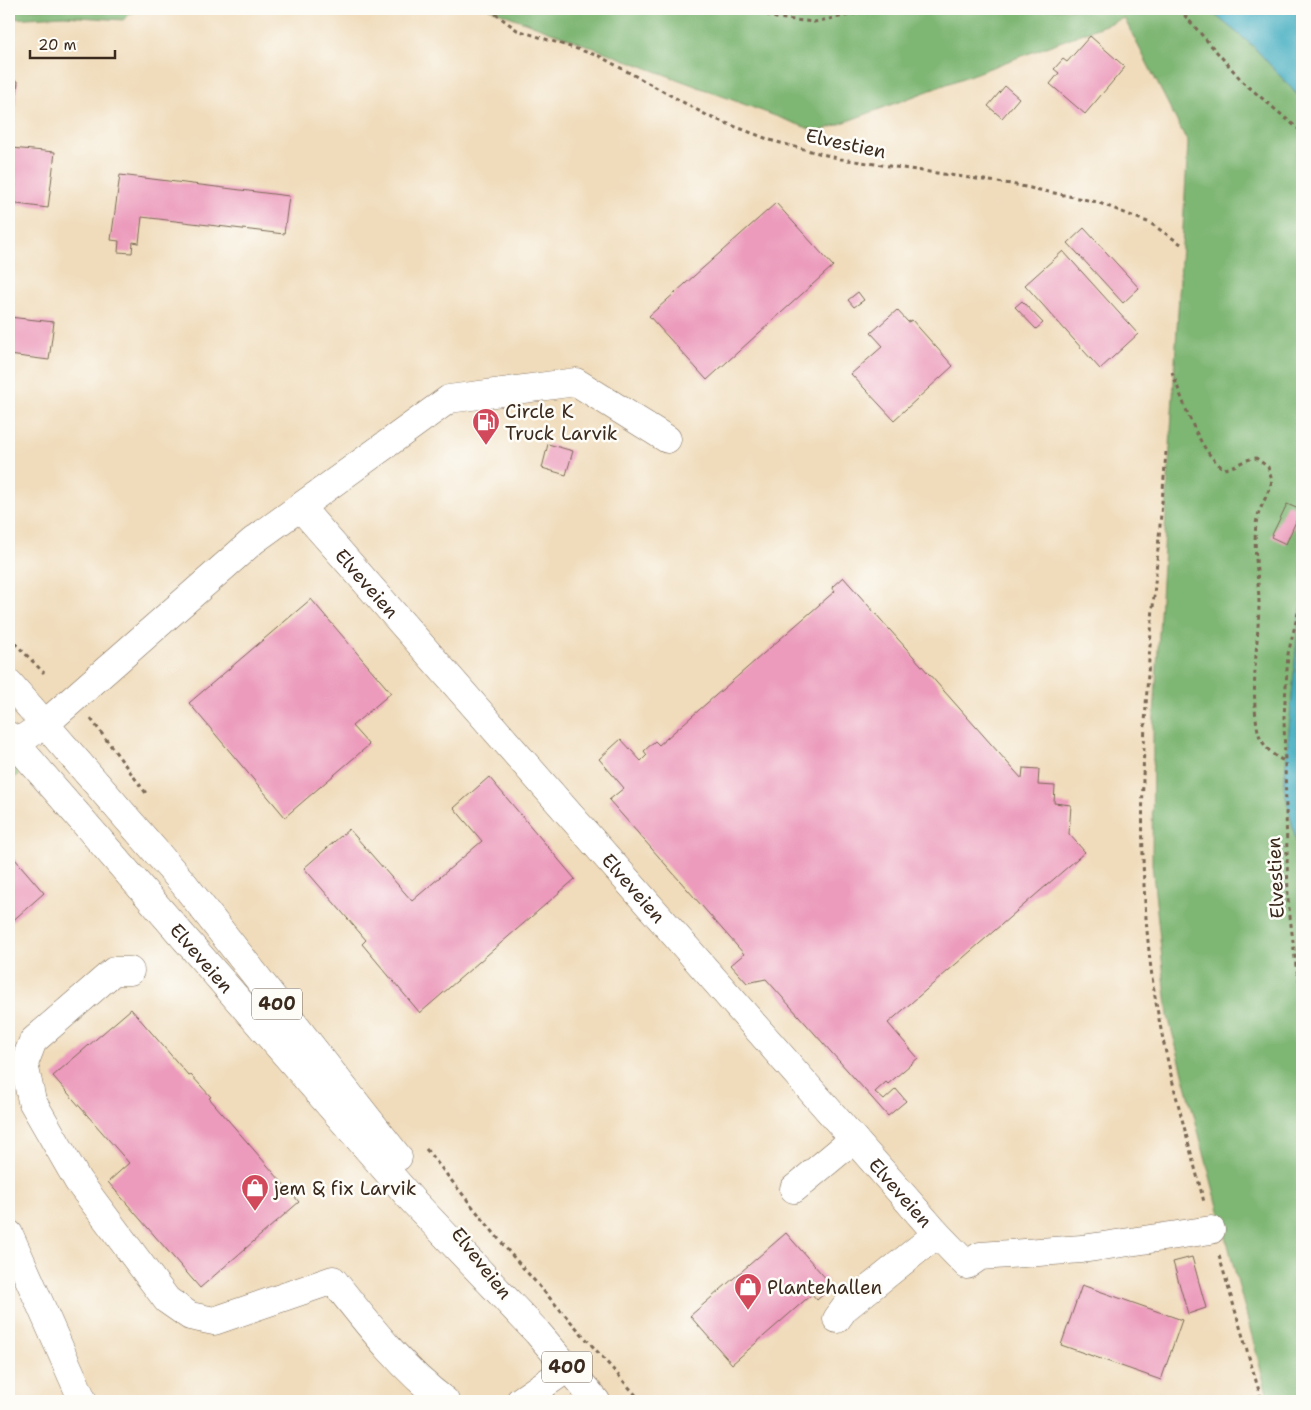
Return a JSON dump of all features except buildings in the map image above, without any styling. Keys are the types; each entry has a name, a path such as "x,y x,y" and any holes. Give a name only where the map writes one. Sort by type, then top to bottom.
{"main road":[{"path":"12,740 45,724 253,542 449,399 576,382 667,439"},
{"name":"Elveveien","path":"301,508 936,1234 968,1265 980,1256 1082,1249 1211,1230"},
{"name":"Elveveien","path":"9,682 184,884 537,1332 596,1401"},
{"name":"Elveveien","path":"12,740 412,1200 537,1332"},
{"path":"130,971 114,971 34,1041 24,1064 32,1101 78,1181 168,1300 190,1316 214,1321 333,1280 369,1326 428,1388 445,1401"},
{"path":"794,1190 854,1139"},
{"path":"9,1234 82,1401"},
{"path":"837,1319 845,1308 936,1234"},
{"path":"520,1401 568,1368"}],"path":[{"name":"Elvestien","path":"489,9 517,30 598,56 710,117 773,141 841,159 1011,184 1097,202 1150,223 1181,244"},
{"path":"751,9 776,18 814,22 880,9"},
{"path":"1179,9 1244,83 1302,132"},
{"path":"1172,372 1198,436 1217,464 1224,469 1235,467 1247,459 1256,458 1268,467 1272,481 1256,525 1259,605 1255,702 1258,733 1270,752 1278,759 1285,761"},
{"path":"1166,452 1143,762 1146,906 1160,1022 1211,1230 1262,1401"},
{"name":"Elvestien","path":"1302,597 1288,654 1284,717 1288,900 1296,966 1302,993"},
{"path":"9,638 44,673"}],"green space":[{"path":"9,9 136,9 123,20 64,16 9,19"},
{"path":"490,9 1208,9 1253,46 1302,100 1302,607 1299,617 1284,787 1302,868 1302,1401 1269,1401 1168,1016 1152,864 1153,733 1188,143 1124,18 818,132"},
{"path":"9,756 18,769 17,776 11,778 9,777"}],"water":[{"path":"1208,9 1302,9 1302,100 1253,46"},
{"path":"1302,607 1302,868 1284,787 1299,617"}],"place":[{"name":"Circle K Truck Larvik","path":"486,446"},
{"name":"jem & fix Larvik","path":"255,1212"},
{"name":"Plantehallen","path":"748,1311"}]}
